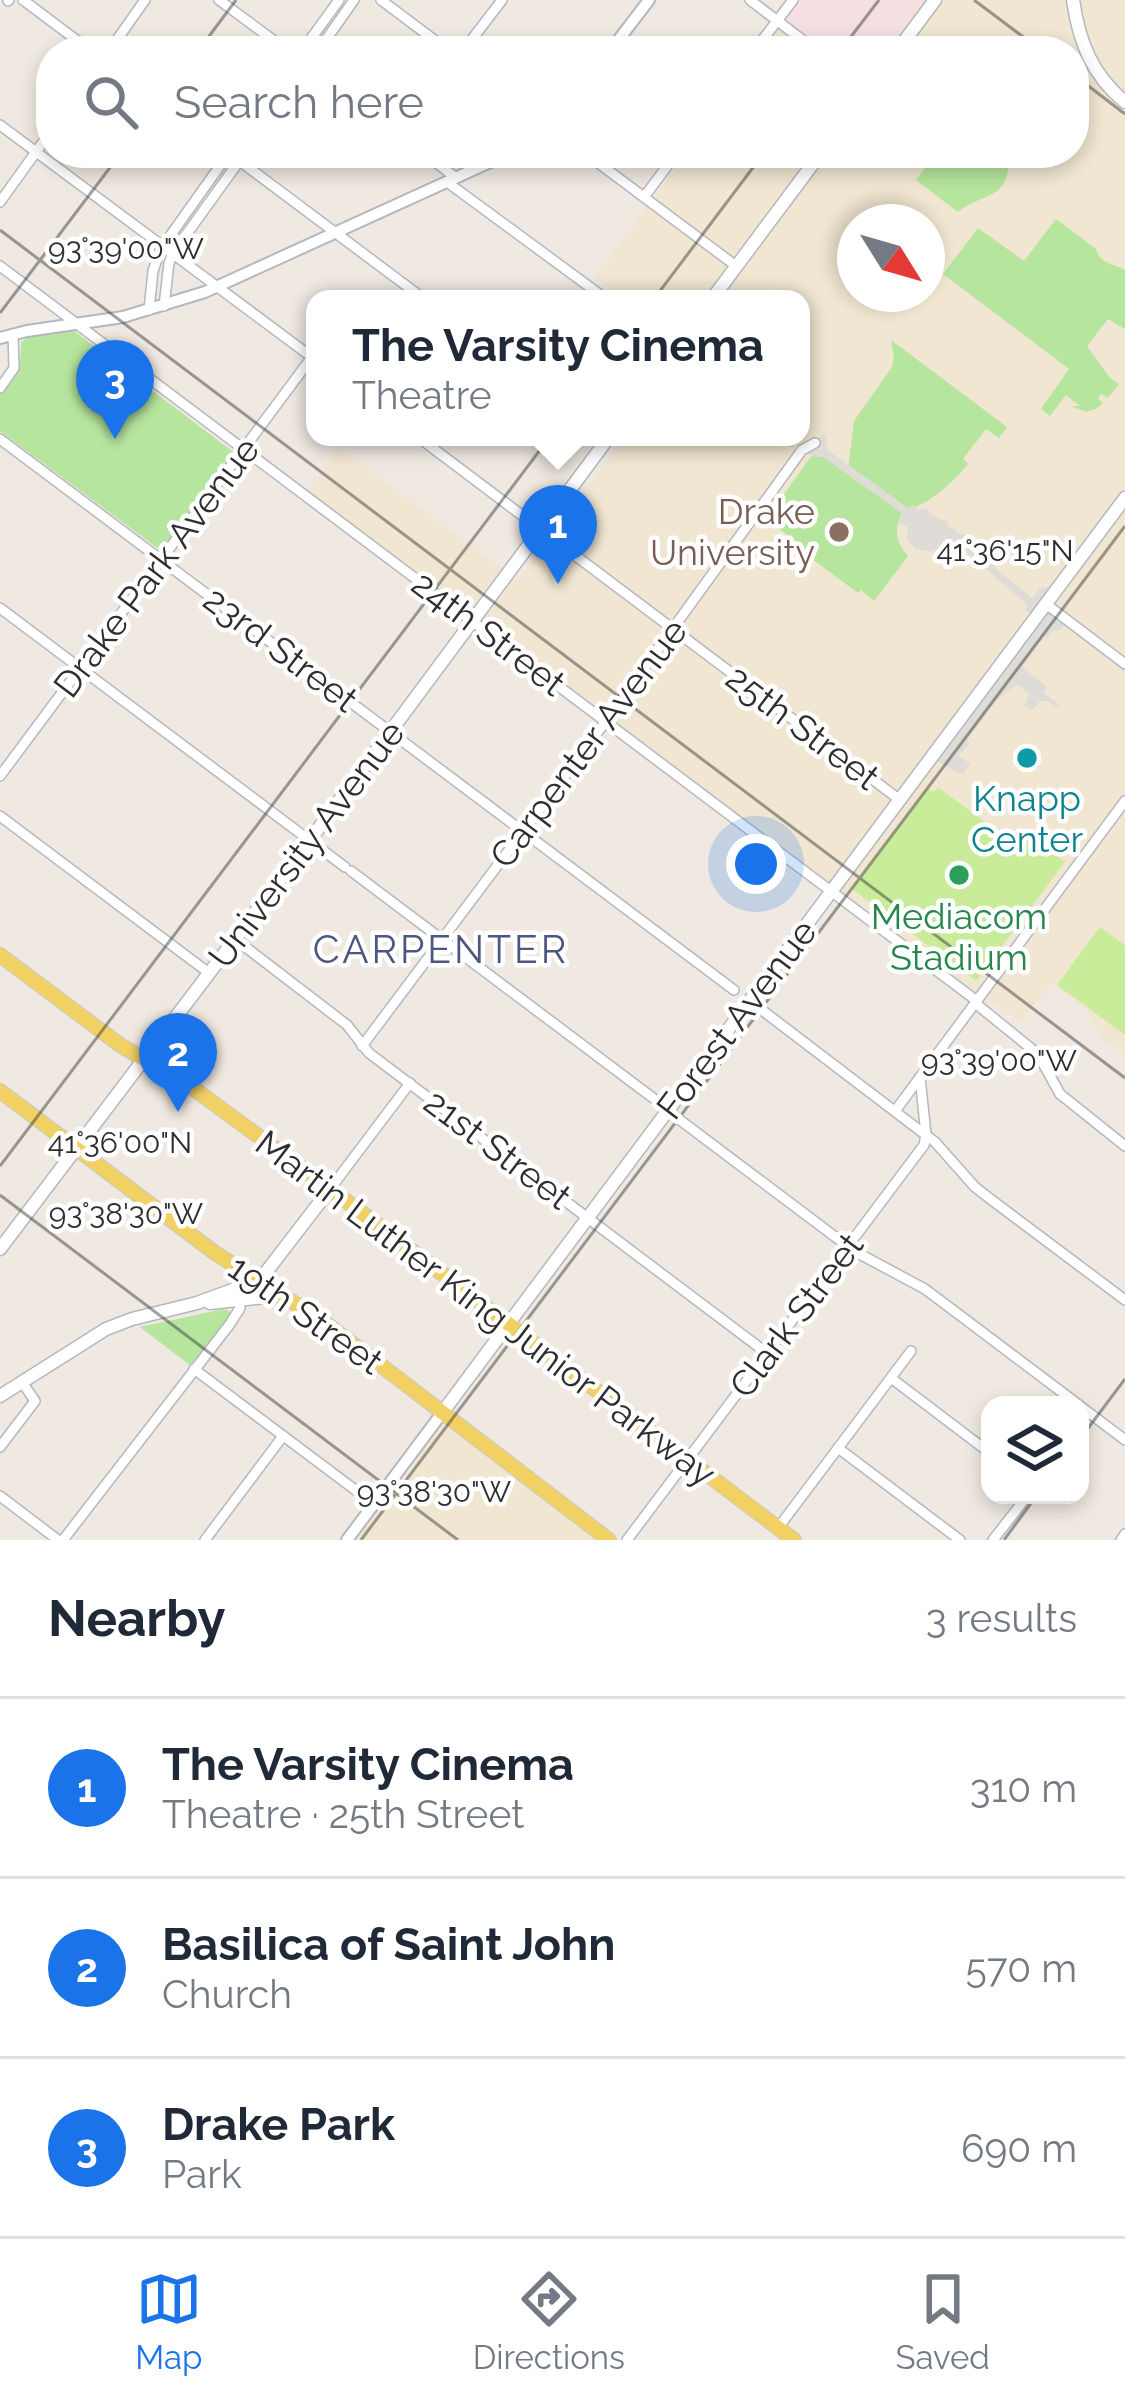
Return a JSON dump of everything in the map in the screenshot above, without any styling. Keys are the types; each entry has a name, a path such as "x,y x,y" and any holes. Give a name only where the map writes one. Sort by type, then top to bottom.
{"main road":[{"path":"908,36 934,0"},
{"path":"1072,0 1080,36"},
{"path":"1089,58 1107,86 1125,102"},
{"path":"719,290 810,168"},
{"name":"University Avenue","path":"0,1249 5,1233 77,1149 601,446"},
{"name":"Forest Avenue","path":"442,1413 1125,498"},
{"name":"Martin Luther King Junior Parkway","path":"0,955 120,1045 191,1087 330,1189 794,1540"},
{"name":"19th Street","path":"0,1091 215,1252 323,1322 609,1540"},
{"path":"239,1301 330,1189"},
{"path":"0,1396 106,1329 260,1280"},
{"path":"197,1303 283,1294"}],"street":[{"path":"22,0 71,36"},
{"path":"120,36 146,0"},
{"path":"219,0 267,36"},
{"path":"313,36 339,0"},
{"path":"329,36 354,0"},
{"path":"381,0 429,36"},
{"path":"475,36 502,0"},
{"path":"621,36 649,0"},
{"path":"750,0 797,36"},
{"path":"766,36 793,0"},
{"path":"0,125 36,152 0,202"},
{"path":"58,168 306,353"},
{"path":"149,310 153,271 163,246 218,168"},
{"path":"164,306 173,254 234,168"},
{"path":"256,168 412,290"},
{"path":"440,168 594,290"},
{"path":"0,388 14,368 7,336 164,306 478,168"},
{"path":"605,168 736,266"},
{"path":"644,197 666,168"},
{"name":"24th Street","path":"0,266 976,1002 1039,1054 1060,1094 1125,1145"},
{"name":"Drake Park Avenue","path":"0,776 306,367"},
{"name":"23rd Street","path":"0,439 734,990"},
{"name":"Carpenter Avenue","path":"810,445 814,443"},
{"name":"25th Street","path":"430,446 900,800"},
{"name":"Carpenter Avenue","path":"362,1046 809,446"},
{"path":"1046,604 1125,664"},
{"path":"0,608 653,1098"},
{"path":"895,1111 1125,801"},
{"path":"0,816 209,973"},
{"name":"21st Street","path":"235,939 347,1025 362,1046 768,1354"},
{"path":"750,1001 926,1136 993,1202 1125,1300"},
{"path":"920,1077 926,1136"},
{"path":"330,1189 410,1083"},
{"path":"668,1112 848,1246 925,1289 1067,1396"},
{"name":"Clark Street","path":"627,1540 924,1145 926,1136"},
{"path":"0,1496 60,1540 237,1315 239,1301"},
{"path":"778,1528 911,1351"},
{"path":"194,1370 374,1504"},
{"path":"891,1378 981,1447"},
{"path":"0,1447 35,1401 22,1382"},
{"name":"Forest Avenue","path":"346,1540 442,1413"},
{"path":"1089,1413 1125,1440"},
{"path":"205,1540 283,1436"},
{"path":"838,1448 960,1540"},
{"path":"993,1540 1021,1504"}],"shaded area":[{"path":"799,0 925,0 899,36 806,36 785,19"},
{"name":"Drake University","path":"800,0 1125,0 1125,1056 1104,1040 1084,1008 1052,983 1020,1023 991,1000 985,1007 305,495 340,448 517,581 618,446 810,446 810,290 613,290 595,276 676,168 1089,168 1089,36 773,36"},
{"path":"825,433 828,450 908,508 926,508 946,520 949,528 967,535 997,560 994,567 1032,598 1039,589 1055,592 1047,604 1068,620 1061,630 1044,636 1022,667 1060,705 1040,701 1032,711 1024,706 1029,695 1016,685 997,700 958,755 970,764 964,773 931,758 1035,618 1025,610 1028,605 956,544 948,540 931,552 915,549 907,538 908,526 899,524 903,514 823,457 802,450"},
{"path":"449,1425 602,1540 354,1540"}],"green space":[{"path":"925,168 1008,168 1000,188 958,212 916,180"},
{"path":"1056,219 1096,249 1104,261 1125,270 1125,329 1108,319 1087,346 1119,384 1108,398 1101,394 1098,399 1103,403 1096,409 1086,412 1071,406 1080,406 1066,395 1050,416 1041,409 1069,369 945,276 978,228 1024,261"},
{"path":"74,331 232,451 163,549 0,431 0,393 18,370 21,342 31,336"},
{"path":"891,340 1007,427 999,438 986,429 963,459 968,464 954,479 927,501 904,510 897,534 908,556 874,601 804,553 806,549 766,519 820,451 848,470 854,421 892,367"},
{"name":"Mediacom Stadium","path":"938,787 1014,844 1025,832 1065,862 976,981 852,889 928,788 934,792"},
{"path":"1100,927 1125,945 1125,1035 1057,985"},
{"path":"224,1309 231,1317 191,1366 140,1327"}],"place":[{"name":"Drake Park","path":"115,439"},
{"name":"Drake University","path":"839,532"},
{"name":"The Varsity Cinema","path":"558,584"},
{"name":"Knapp Center","path":"1027,758"},
{"name":"Mediacom Stadium","path":"959,875"},
{"name":"Basilica of Saint John","path":"178,1112"}],"district":[{"name":"CARPENTER","path":"441,949"}]}
